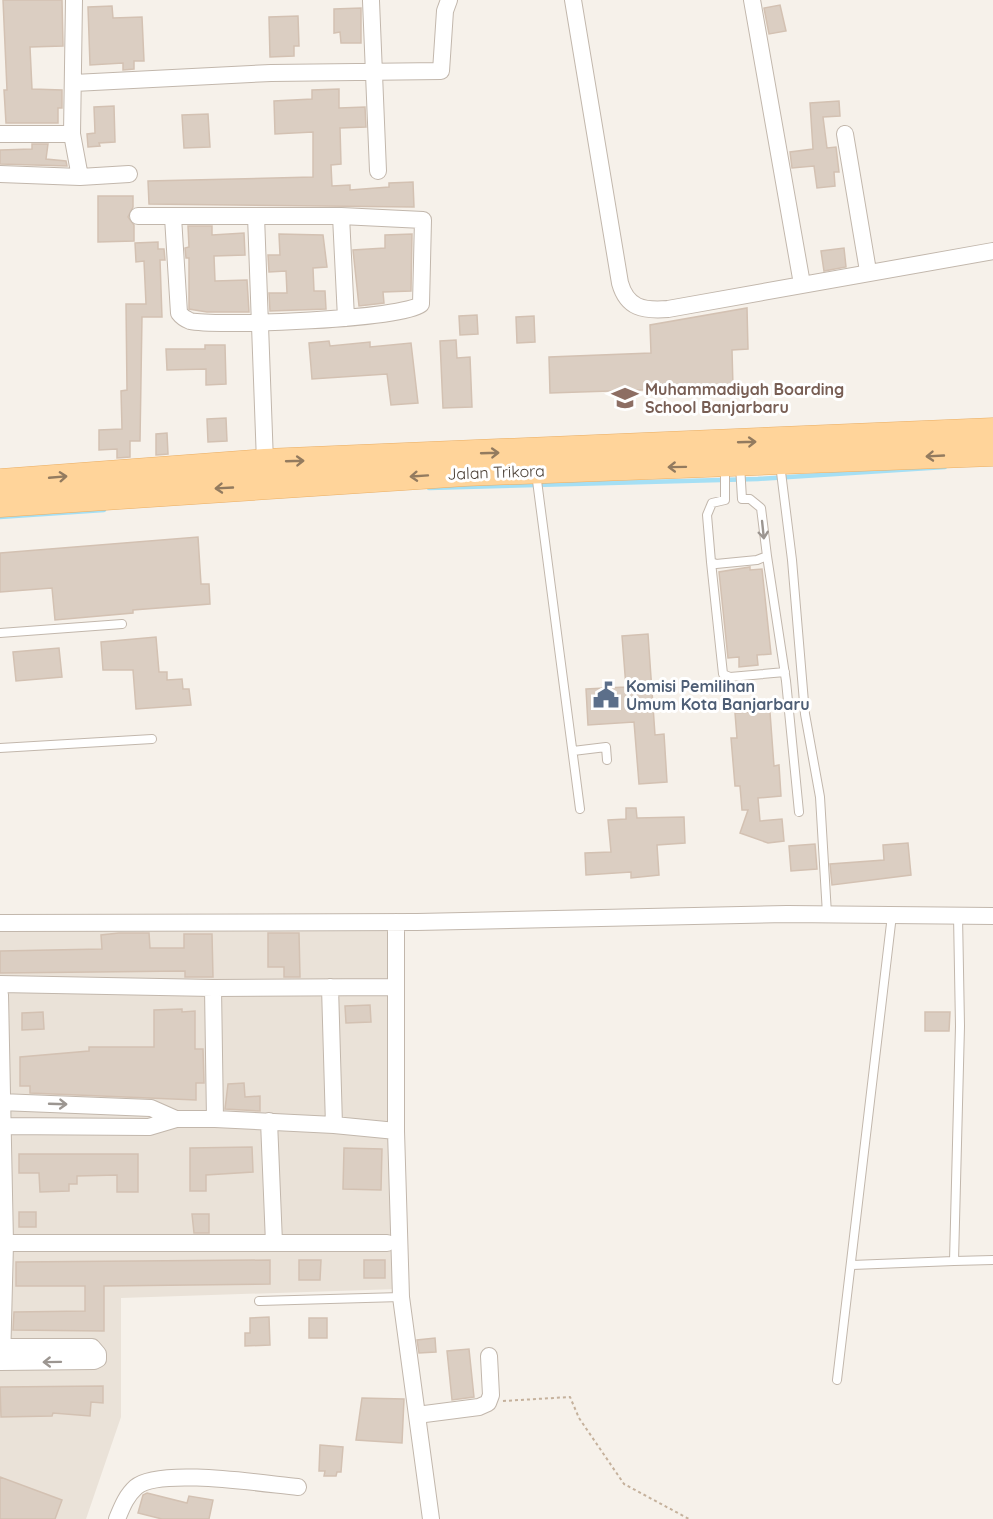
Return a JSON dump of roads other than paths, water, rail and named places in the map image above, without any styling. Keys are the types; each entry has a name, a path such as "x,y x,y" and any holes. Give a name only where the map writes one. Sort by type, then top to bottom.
{"main road":[{"name":"Jalan Trikora","path":"0,504 190,490 536,477 780,461 993,431"},
{"name":"Jalan Trikora","path":"0,482 265,462 865,448 993,453"}],"street":[{"path":"74,0 72,134 80,177"},
{"path":"74,83 271,73 441,71 445,11 449,0"},
{"path":"573,0 620,283 628,302 642,309 668,309 868,271 993,251"},
{"path":"752,0 802,284"},
{"path":"371,1 372,73 378,171"},
{"path":"0,134 72,134"},
{"path":"845,134 868,271"},
{"path":"0,174 80,177 129,174"},
{"path":"138,216 341,216 423,220 421,304 411,310 346,318 260,323 204,322 182,317 176,298 173,217"},
{"path":"256,216 265,462"},
{"path":"341,216 346,318"},
{"path":"0,923 396,922 827,914 993,916"},
{"path":"396,922 394,987 401,1297 431,1519"},
{"path":"0,984 213,988 394,987"},
{"path":"330,987 334,1125"},
{"path":"213,988 215,1119"},
{"path":"0,995 1,1355"},
{"path":"1,1102 151,1108 176,1119"},
{"path":"1,1126 149,1127 176,1119 215,1119 334,1125 396,1131"},
{"path":"268,1121 274,1243"},
{"path":"2,1243 387,1243"},
{"path":"417,1415 479,1407 488,1403 491,1395 489,1356"},
{"path":"117,1519 124,1501 138,1485 178,1476 298,1487"}],"lane":[{"path":"780,461 792,561 805,714 820,797 827,914"},
{"path":"732,464 742,499"},
{"path":"725,500 732,464"},
{"path":"536,477 580,809"},
{"path":"785,672 730,677 723,674 707,515 712,503 750,499 761,508 785,672 799,812"},
{"path":"711,562 757,560 767,556"},
{"path":"0,633 122,624"},
{"path":"0,748 152,739"},
{"path":"573,751 606,747 607,760"},
{"path":"837,1380 892,915"},
{"path":"954,1261 960,1026 958,915"},
{"path":"852,1265 993,1260"},
{"path":"260,1301 401,1297"}],"waterway":[{"path":"429,488 758,479 945,467"},
{"path":"0,517 104,510"}],"place":[{"name":"Muhammadiyah Boarding School Banjarbaru","path":"625,398"},
{"name":"Komisi Pemilihan Umum Kota Banjarbaru","path":"606,695"}]}
